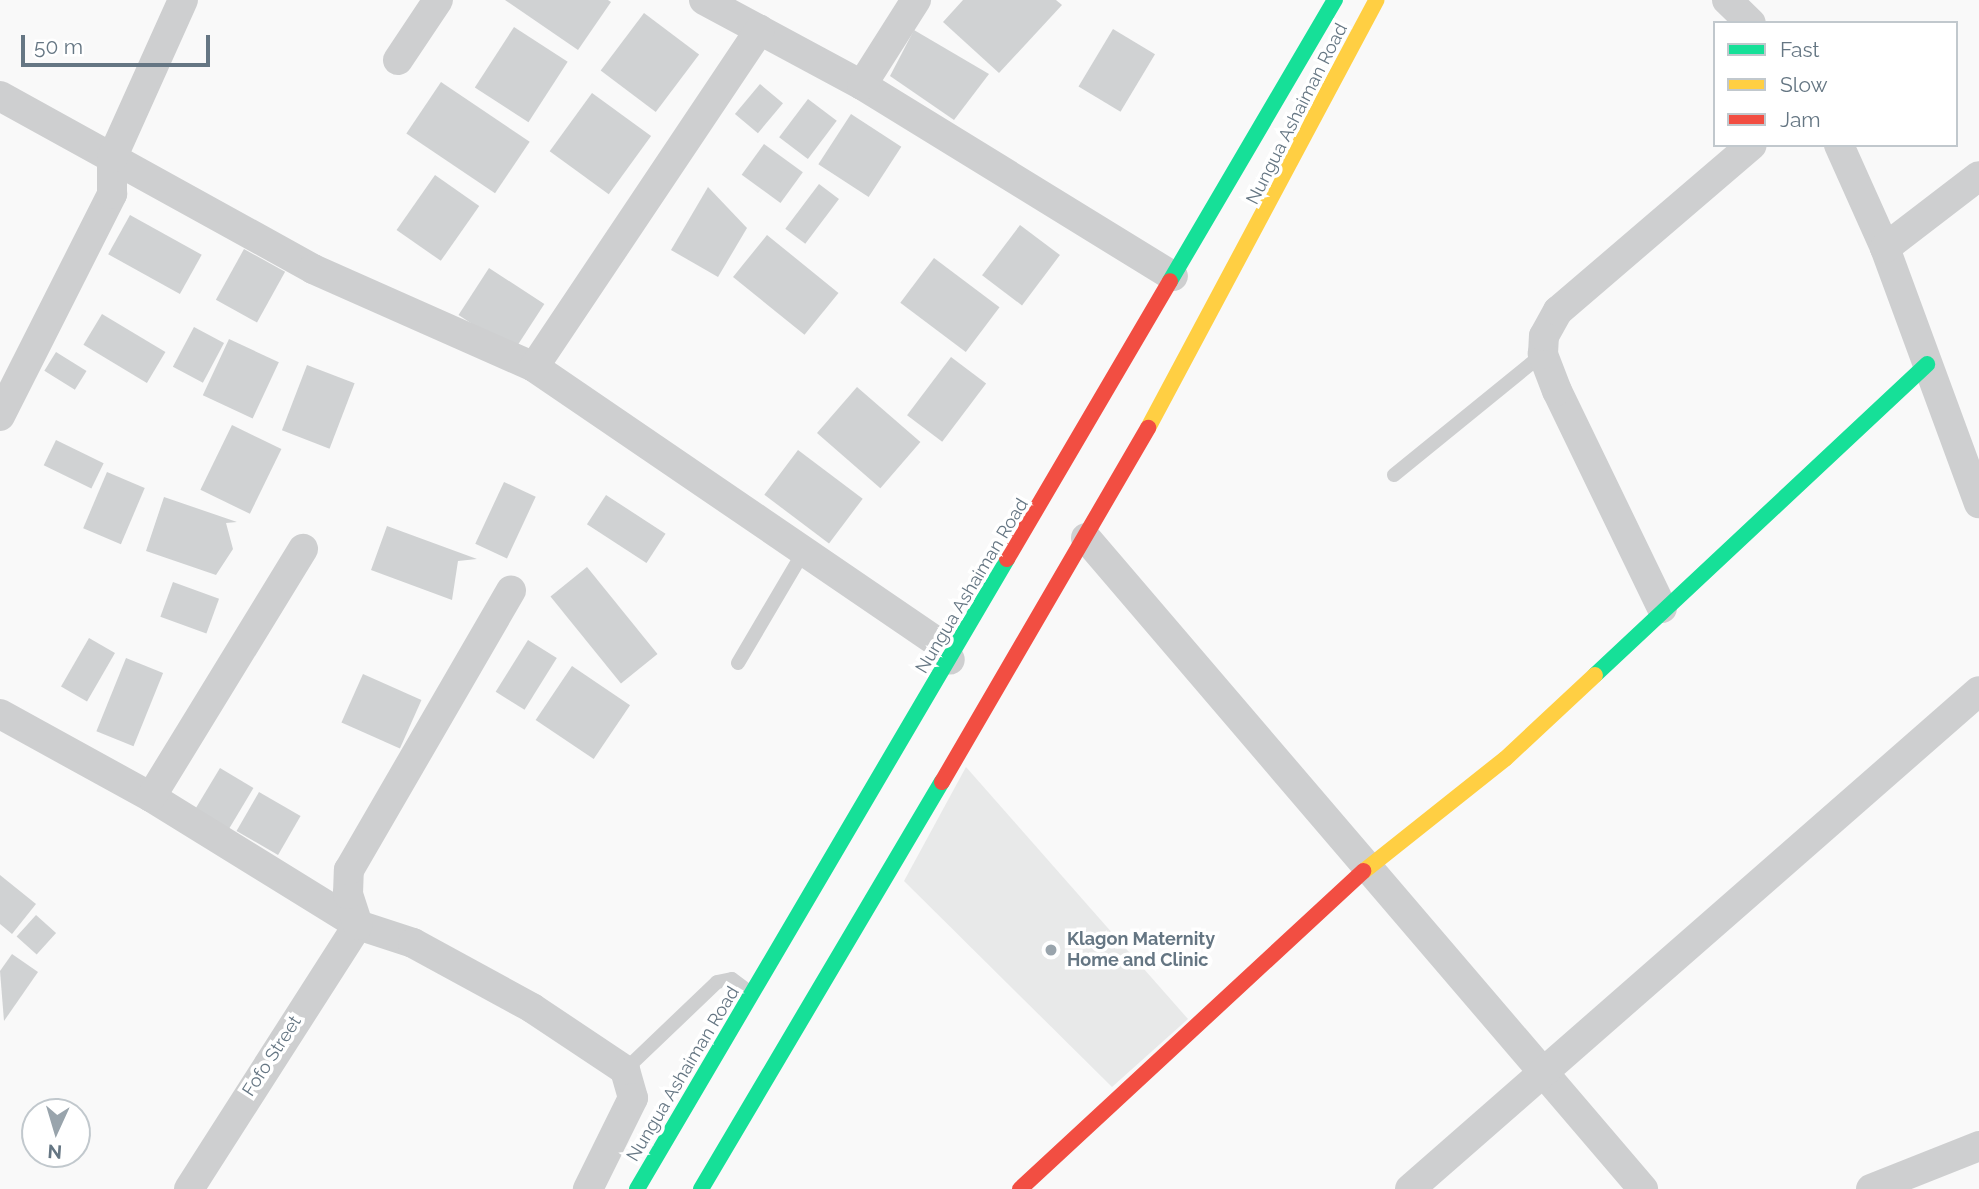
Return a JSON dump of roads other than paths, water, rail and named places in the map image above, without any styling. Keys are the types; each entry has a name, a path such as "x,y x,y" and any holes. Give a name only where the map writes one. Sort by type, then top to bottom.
{"main road":[{"name":"Nungua Ashaiman Road","path":"637,1189 950,660 1335,0"},
{"name":"Nungua Ashaiman Road","path":"701,1189 1086,538 1248,251 1377,0"},
{"path":"1020,1189 1370,866 1504,759 1661,608 1927,364"}],"street":[{"path":"0,416 112,194 112,158 183,0"},
{"path":"398,60 438,0"},
{"path":"704,0 862,85 1173,276"},
{"path":"862,85 916,0"},
{"path":"1727,0 1749,21"},
{"path":"534,367 760,30"},
{"path":"0,96 313,269 534,367 941,645 950,660"},
{"path":"1661,608 1543,354 1558,311 1750,147"},
{"path":"1840,147 1885,248 1979,503"},
{"path":"1885,248 1979,176"},
{"path":"1086,538 1370,866 1643,1189"},
{"path":"151,797 303,549"},
{"path":"358,925 348,894 349,870 511,590"},
{"path":"1410,1189 1545,1074 1979,691"},
{"path":"0,714 151,797 358,925 425,950 532,1008 625,1070 632,1098 588,1189"},
{"name":"Fofo Street","path":"189,1189 358,925"},
{"path":"1871,1189 1979,1146"}],"lane":[{"path":"1394,475 1543,354"},
{"path":"738,663 804,551"},
{"path":"625,1070 717,982 732,979 753,994"}],"place":[{"name":"Klagon Maternity Home and Clinic","path":"1051,950"}]}
